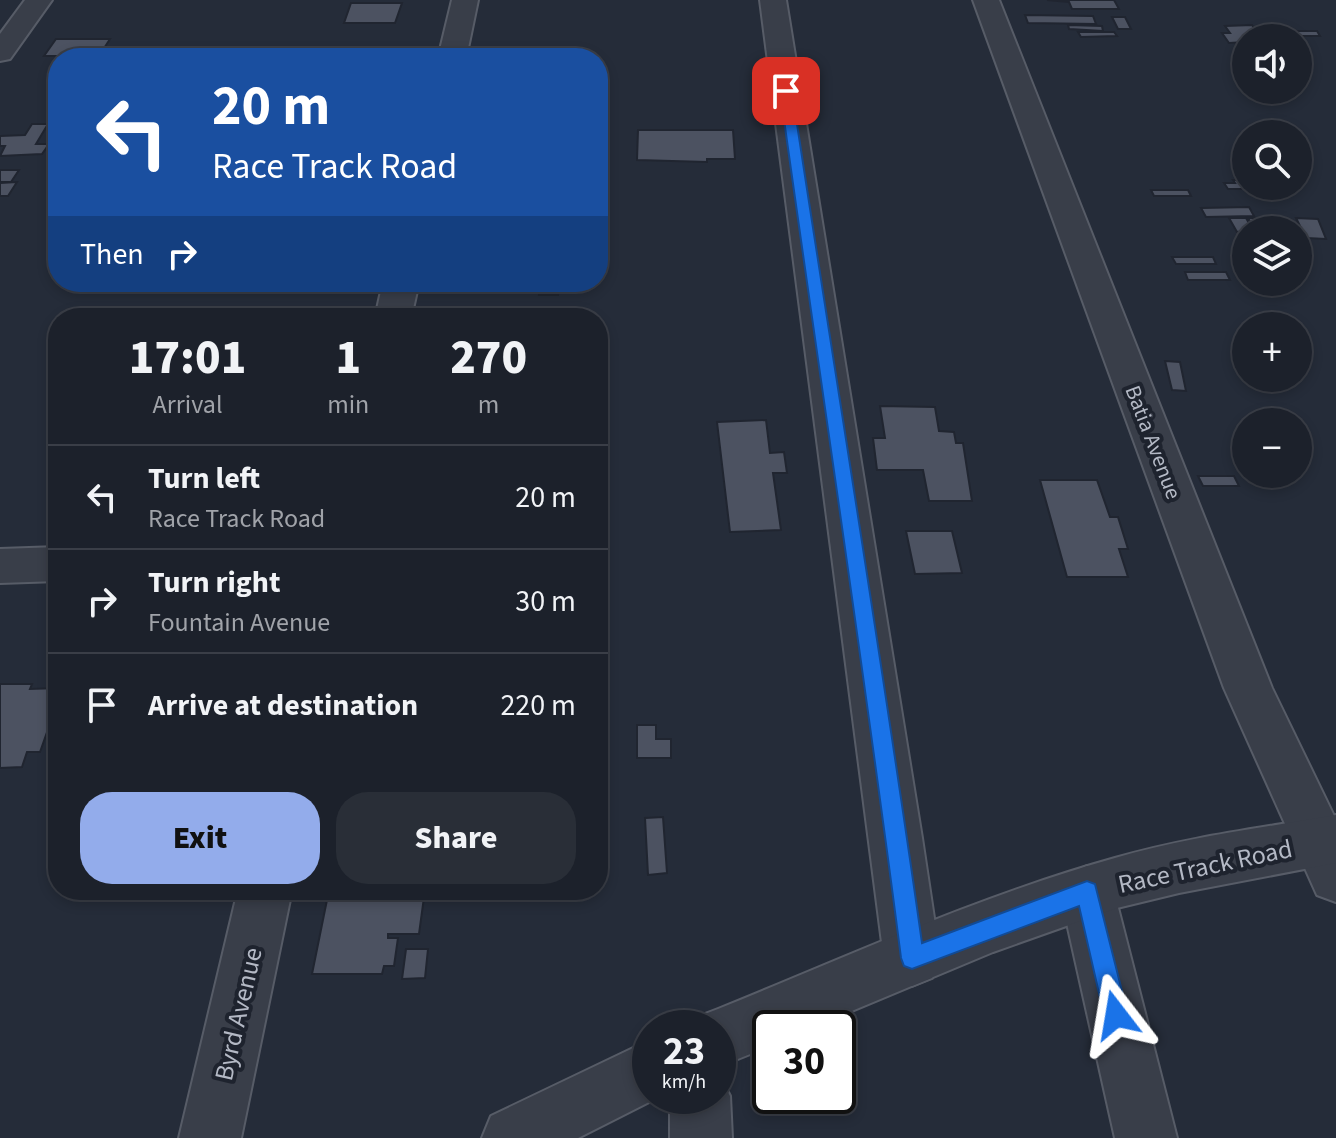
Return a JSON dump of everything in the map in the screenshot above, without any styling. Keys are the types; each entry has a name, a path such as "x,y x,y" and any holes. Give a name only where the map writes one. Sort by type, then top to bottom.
{"street":[{"path":"0,53 39,0"},
{"path":"454,48 465,0"},
{"path":"773,0 838,453 872,659 912,958"},
{"name":"Batia Avenue","path":"986,0 1248,688 1331,853"},
{"path":"0,566 48,564"},
{"name":"Race Track Road","path":"736,1031 912,958 1087,892 1161,871 1331,853"},
{"path":"1087,892 1146,1138"},
{"name":"Byrd Avenue","path":"210,1138 263,900"},
{"path":"513,1138 632,1079"},
{"path":"700,1114 701,1138"}],"building":[{"path":"1047,0 1114,0 1119,9 1072,9 1069,2"},
{"path":"351,3 402,3 395,23 344,23"},
{"path":"1025,15 1093,16 1096,24 1028,23"},
{"path":"1112,17 1125,17 1131,29 1118,29"},
{"path":"1068,25 1102,26 1103,31 1069,29"},
{"path":"1225,26 1232,26 1232,43 1222,33 1230,33"},
{"path":"1078,32 1114,32 1117,36 1081,37"},
{"path":"56,39 110,39 104,48 50,48"},
{"path":"32,124 48,124 36,144 48,144 42,154 0,156 5,146 0,146 0,136 25,135"},
{"path":"638,130 733,130 735,159 707,159 707,162 637,160"},
{"path":"0,170 19,170 11,182 0,182"},
{"path":"17,182 8,196 0,196 0,183"},
{"path":"1151,190 1188,190 1191,196 1154,196"},
{"path":"1249,207 1254,216 1206,217 1201,208"},
{"path":"1312,219 1318,219 1326,239 1312,238"},
{"path":"1172,257 1213,257 1216,264 1176,264"},
{"path":"1185,272 1226,272 1230,280 1188,280"},
{"path":"539,292 558,292 558,295 539,295"},
{"path":"1165,361 1180,362 1186,391 1172,390"},
{"path":"880,406 935,407 939,431 954,432 956,443 963,443 972,501 929,501 923,470 877,470 873,438 885,438"},
{"path":"766,420 770,453 784,452 787,473 773,473 781,530 730,532 717,422"},
{"path":"1198,476 1232,476 1232,486 1203,486"},
{"path":"1040,480 1097,480 1110,517 1118,517 1128,549 1119,549 1128,577 1067,577"},
{"path":"906,531 952,531 962,573 915,574"},
{"path":"0,684 32,684 30,689 48,688 48,729 40,752 27,752 22,767 0,768"},
{"path":"637,725 656,725 656,739 671,739 671,758 637,758"},
{"path":"663,817 667,873 648,875 645,818"},
{"path":"327,900 424,900 419,934 388,934 388,938 398,938 394,966 384,966 382,974 312,974"},
{"path":"406,949 428,949 425,978 402,979"}],"route":[{"path":"786,91 838,453 872,659 912,958 1087,892 1116,1015"}]}
